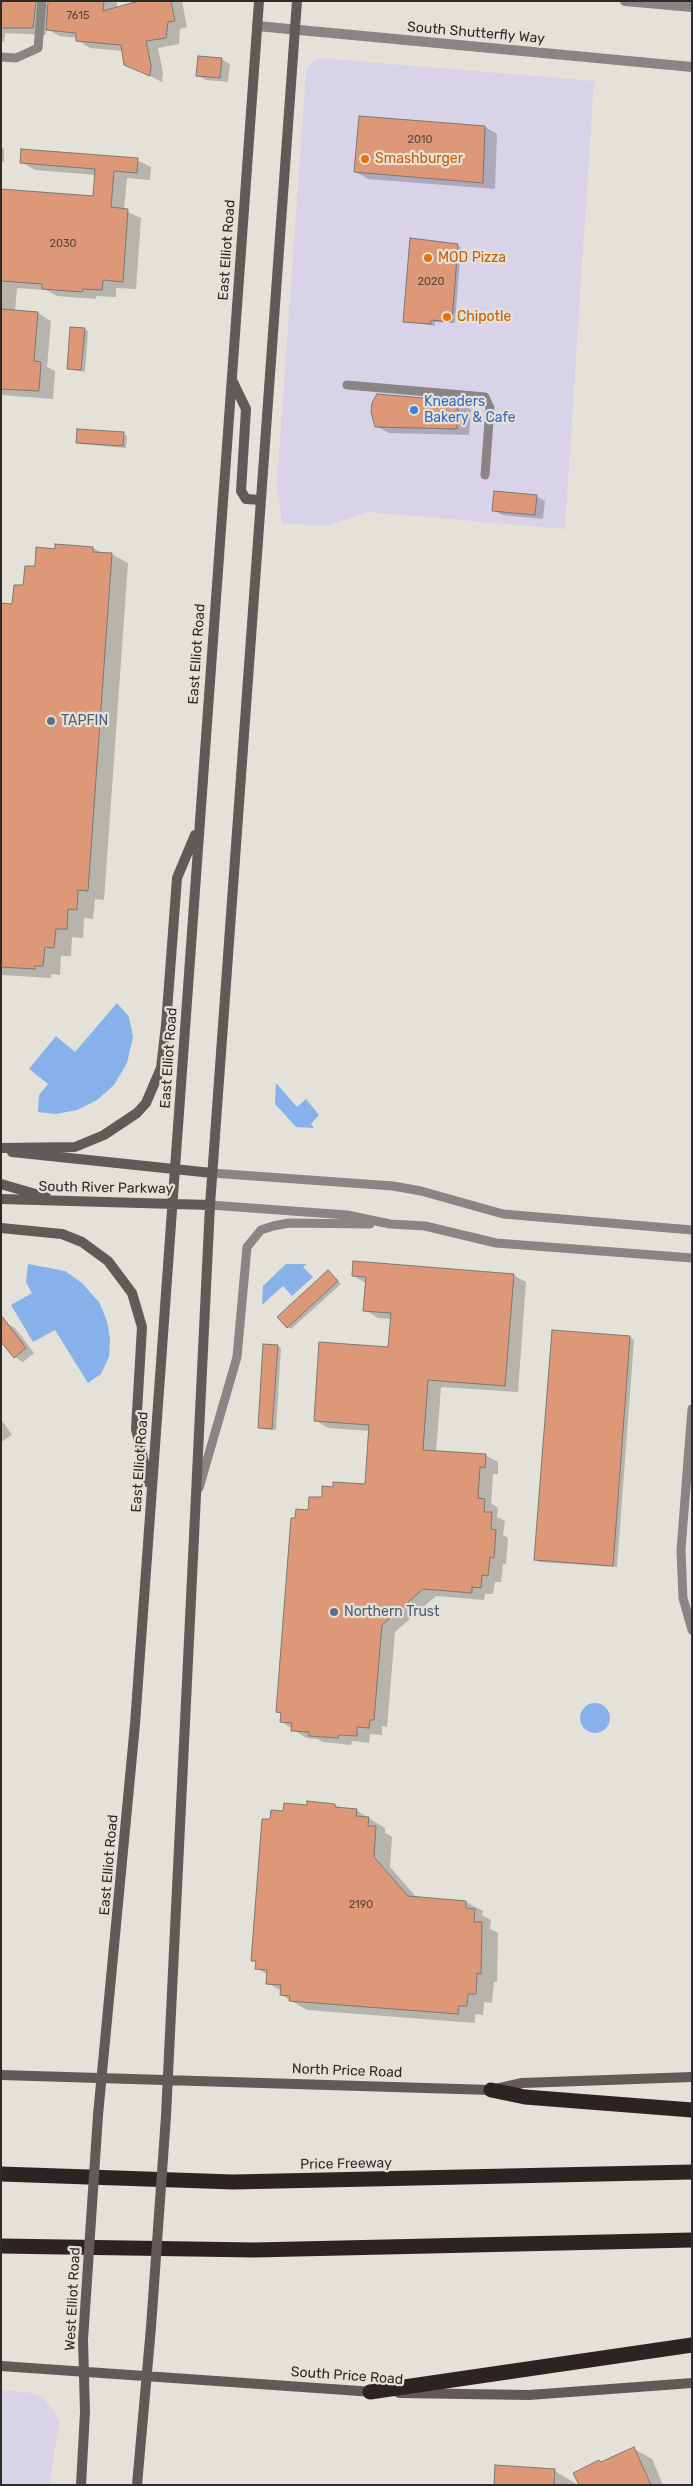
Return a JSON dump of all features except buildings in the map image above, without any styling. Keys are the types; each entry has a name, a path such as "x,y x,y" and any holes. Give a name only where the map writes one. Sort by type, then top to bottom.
{"highway":[{"path":"491,2090 525,2098 692,2110"},
{"name":"Price Freeway","path":"1,2174 233,2182 692,2172"},
{"path":"1,2246 272,2249 692,2240"},
{"path":"370,2392 692,2345"}],"main road":[{"name":"East Elliot Road","path":"98,2115 135,1724 198,827 259,1"},
{"path":"137,2485 150,2340 166,2116 212,1173 297,1"},
{"path":"231,379 246,409 241,491 246,499 261,500"},
{"path":"1,1150 58,1148 89,1142 127,1120 146,1103 161,1068 177,878 198,827"},
{"name":"South River Parkway","path":"1,1150 212,1173"},
{"path":"1,1184 60,1201"},
{"name":"South River Parkway","path":"1,1199 210,1205"},
{"path":"1,1228 62,1234 82,1242 108,1261 132,1292 142,1327 136,1429 152,1493"},
{"name":"North Price Road","path":"1,2075 491,2090 522,2083 692,2078"},
{"name":"West Elliot Road","path":"81,2485 85,2412 83,2340 98,2115"},
{"name":"South Price Road","path":"1,2366 370,2392 529,2396 692,2383"}],"street":[{"path":"625,1 692,7"},
{"name":"South Shutterfly Way","path":"257,26 692,67"}],"lane":[{"path":"1,57 16,58 38,48 42,1"},
{"path":"347,385 476,394 485,397 490,408 485,475"},
{"path":"212,1173 393,1186 421,1191 503,1214 692,1230"},
{"path":"210,1205 347,1215 390,1224"},
{"path":"197,1492 237,1357 247,1247 261,1230 289,1223 425,1226 496,1243 692,1258"},
{"path":"692,1410 681,1550 683,1598 692,1630"}],"shaded area":[{"path":"318,58 594,81 565,529 369,512 324,526 282,523 277,483 306,71 312,62"},
{"path":"1,2390 32,2393 43,2398 56,2414 59,2424 49,2485 1,2485"}],"water":[{"path":"117,1003 129,1017 133,1037 127,1063 114,1085 97,1100 77,1110 56,1114 38,1112 39,1095 48,1084 29,1069 56,1036 75,1052"},
{"path":"276,1083 297,1107 306,1099 319,1115 311,1124 314,1128 296,1127 275,1104"},
{"path":"28,1264 65,1271 82,1283 99,1302 107,1321 110,1339 109,1357 101,1374 88,1383 55,1330 33,1342 11,1305 32,1293 26,1282"},
{"path":"286,1264 307,1264 303,1267 313,1277 292,1296 283,1286 262,1305 263,1286"},
{"path":"595,1703 606,1707 610,1718 606,1729 595,1733 584,1729 580,1718 584,1707"}],"place":[{"name":"Smashburger","path":"365,159"},
{"name":"MOD Pizza","path":"428,258"},
{"name":"Chipotle","path":"447,317"},
{"name":"Kneaders Bakery & Cafe","path":"414,410"},
{"name":"TAPFIN","path":"51,721"},
{"name":"Northern Trust","path":"334,1612"}]}
